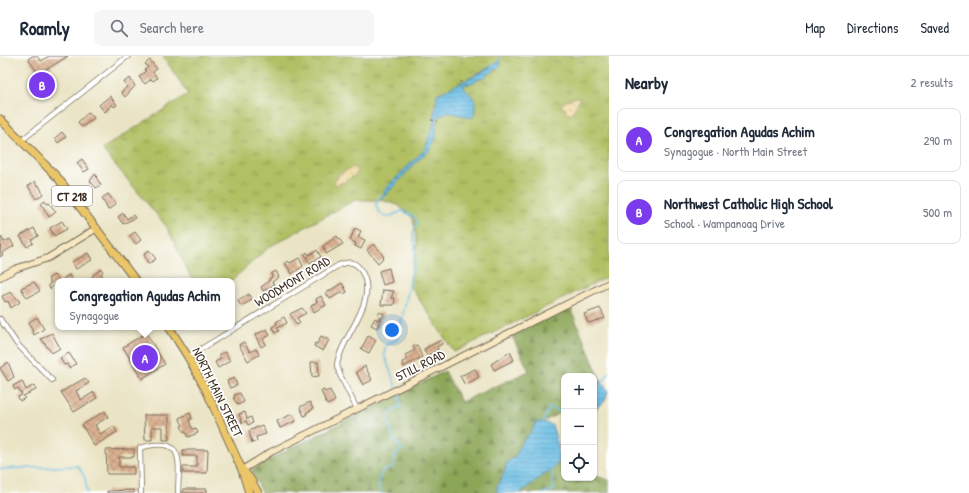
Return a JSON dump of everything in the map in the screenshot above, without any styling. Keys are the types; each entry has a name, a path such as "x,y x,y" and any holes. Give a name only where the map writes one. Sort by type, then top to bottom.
{"main road":[{"name":"CT 218","path":"0,120 22,140 58,178 134,278"},
{"name":"NORTH MAIN STREET","path":"171,330 206,390 242,470 249,493"},
{"name":"NORTH MAIN STREET","path":"242,470 251,480 258,493"}],"street":[{"path":"22,140 128,56"},
{"path":"0,277 15,269 48,258 97,228"},
{"name":"WOODMONT ROAD","path":"235,328 339,265 349,262 353,263 363,272 366,291 364,305 338,365 340,375 356,409"},
{"name":"STILL ROAD","path":"242,470 271,452 609,282"},
{"path":"0,319 17,344 43,368 52,380"},
{"name":"WOODMONT ROAD","path":"188,357 232,330"},
{"path":"141,493 140,448 153,444 166,444 173,447 177,453 178,493"}],"path":[{"path":"460,80 466,86"},
{"path":"431,120 438,121"}],"green space":[{"path":"163,56 609,56 609,276 454,352 409,284 417,243 413,218 398,205 381,200 355,200 269,247 234,278 194,278 190,276 167,227 102,149 188,94"},
{"path":"570,307 602,383 597,386 597,373 561,373 561,412 543,422 536,422 534,427 520,445 516,456 507,462 504,473 496,489 498,493 262,493 251,470 445,371 461,402 529,371 512,336"},
{"path":"559,463 561,463 561,481 597,481 597,476 609,480 609,493 520,493"}],"sand":[{"path":"577,97 580,98 572,114 567,114 565,108 561,108 561,106 565,101"},
{"path":"353,167 357,169 357,174 345,182 336,185 334,183 339,174"}],"water":[{"path":"500,60 501,65 492,72 483,78 462,86 473,97 475,107 473,118 447,112 437,118 436,138 428,152 419,159 381,200 385,189 425,149 433,125 437,94 480,73"},
{"path":"602,383 608,391 605,401 597,408 597,386"},
{"path":"536,422 543,422 552,425 558,445 559,463 520,493 498,493 496,489 504,473 507,462 516,456 520,445 534,427"}],"building":[{"path":"32,56 37,56 41,61 49,56 68,56 39,74 28,59"},
{"path":"150,60 157,69 153,72 157,78 153,81 151,79 145,84 139,77 146,71 144,70 148,67 145,64"},
{"path":"130,78 135,86 125,97 121,92 127,87 124,82"},
{"path":"110,96 117,105 114,107 112,104 105,112 99,105"},
{"path":"89,112 94,118 82,127 78,122"},
{"path":"62,132 66,137 58,143 55,138"},
{"path":"82,159 89,169 84,172 77,163"},
{"path":"95,174 101,185 96,188 90,181"},
{"path":"35,181 37,186 39,185 43,194 36,199 28,186"},
{"path":"108,194 116,204 108,210 102,198"},
{"path":"45,200 47,204 49,203 56,212 49,217 41,203"},
{"path":"123,213 127,219 133,215 135,218 123,224 118,217"},
{"path":"62,221 67,229 54,236 50,228"},
{"path":"34,228 38,236 31,240 33,243 27,247 20,236"},
{"path":"355,228 361,231 358,237 365,240 361,249 355,246 356,243 350,240"},
{"path":"135,232 141,240 136,244 129,236"},
{"path":"1,236 4,242 10,239 14,246 2,253 3,255 0,257"},
{"path":"337,236 343,244 326,254 323,246"},
{"path":"372,245 375,245 384,257 378,263 367,250"},
{"path":"149,250 156,259 148,264 144,254"},
{"path":"317,250 321,257 309,263 305,254 307,252 309,255"},
{"path":"88,253 92,260 76,269 72,262"},
{"path":"299,258 303,266 292,274 285,263 288,261 290,263"},
{"path":"389,268 392,282 383,285 379,271"},
{"path":"101,269 103,272 101,274 104,278 94,278 92,276"},
{"path":"276,271 279,277 272,282 274,285 263,291 261,287 270,280 269,279 272,277 271,274"},
{"path":"54,275 57,278 55,278 55,284 50,289 48,285 51,283 48,279"},
{"path":"34,282 40,291 27,298 21,288"},
{"path":"342,283 347,292 344,294 342,292 330,299 326,293"},
{"path":"383,290 394,291 391,298 395,298 394,305 381,305"},
{"path":"11,292 20,302 11,308 8,301 5,302 2,296"},
{"path":"249,294 252,300 241,306 238,301"},
{"path":"321,296 326,305 314,312 311,306 317,302 316,299"},
{"path":"302,308 306,313 297,318 300,323 297,325 290,314"},
{"path":"600,308 605,318 588,323 584,314"},
{"path":"379,312 384,314 377,328 371,325 375,318 378,320 380,316 378,314"},
{"path":"37,317 44,329 34,335 29,322"},
{"path":"284,317 287,323 277,328 279,331 275,333 272,327 277,324 276,322"},
{"path":"267,329 270,335 263,339 266,344 261,347 255,335"},
{"path":"52,333 60,348 52,353 41,339"},
{"path":"146,333 165,364 142,379 123,347"},
{"path":"321,336 329,340 323,351 314,346 315,343 317,344"},
{"path":"368,336 376,340 369,353 361,349"},
{"path":"441,340 442,344 437,347 438,350 427,355 424,349"},
{"path":"244,342 250,352 256,349 259,355 248,361 239,345"},
{"path":"417,345 422,357 404,367 402,362 407,360 405,355 415,350 413,346"},
{"path":"225,352 230,361 218,368 215,362 221,359 219,355"},
{"path":"510,352 514,360 494,370 491,364"},
{"path":"69,353 76,364 69,368 67,364 64,365 60,358"},
{"path":"8,362 14,377 8,381 0,368"},
{"path":"311,362 318,362 319,376 312,377"},
{"path":"365,366 372,380 363,385 356,372"},
{"path":"475,369 479,377 465,385 460,376"},
{"path":"85,378 89,383 76,391 81,400 94,392 97,398 74,412 61,392"},
{"path":"234,378 237,385 230,388 227,381"},
{"path":"22,381 26,390 34,385 36,390 23,396 25,398 20,401 18,397 22,395 18,388 15,390 13,386"},
{"path":"324,390 325,392 330,390 335,401 327,405 321,391"},
{"path":"240,393 244,402 238,405 233,398 235,398 234,395"},
{"path":"310,402 313,409 304,416 300,407"},
{"path":"105,411 108,417 95,425 100,434 114,426 117,432 94,446 82,425"},
{"path":"245,412 247,419 251,417 253,423 248,425 246,421 242,423 239,414"},
{"path":"190,413 192,419 189,420 192,429 196,428 198,433 188,437 181,426 183,425 179,418"},
{"path":"292,414 296,421 280,428 277,421"},
{"path":"144,415 169,415 169,440 163,440 163,427 152,427 152,440 145,440"},
{"path":"262,425 266,434 256,437 257,441 252,443 249,431"},
{"path":"134,449 134,457 119,457 119,467 134,467 134,474 107,474 106,450"},
{"path":"183,450 208,450 207,473 183,473 183,467 197,467 197,456 183,456"},
{"path":"183,489 207,489 207,493 183,493"},
{"path":"134,490 134,493 107,493 107,491"}],"waterway":[{"path":"499,62 500,56"},
{"path":"383,194 378,199 376,204 378,211 385,216 391,216 402,211 415,217 417,223 413,233 416,256 399,338 386,345 384,354 396,387"},
{"path":"602,383 609,373"},
{"path":"381,493 378,483 382,471 392,468 394,457 402,450 393,438 387,417 391,411 401,406 398,390"},
{"path":"543,423 549,407 561,412"},
{"path":"0,469 78,466 85,478 87,493"},
{"path":"543,493 554,490 551,468"}],"place":[{"name":"Northwest Catholic High School","path":"42,85"},
{"name":"Congregation Agudas Achim","path":"145,358"}]}
